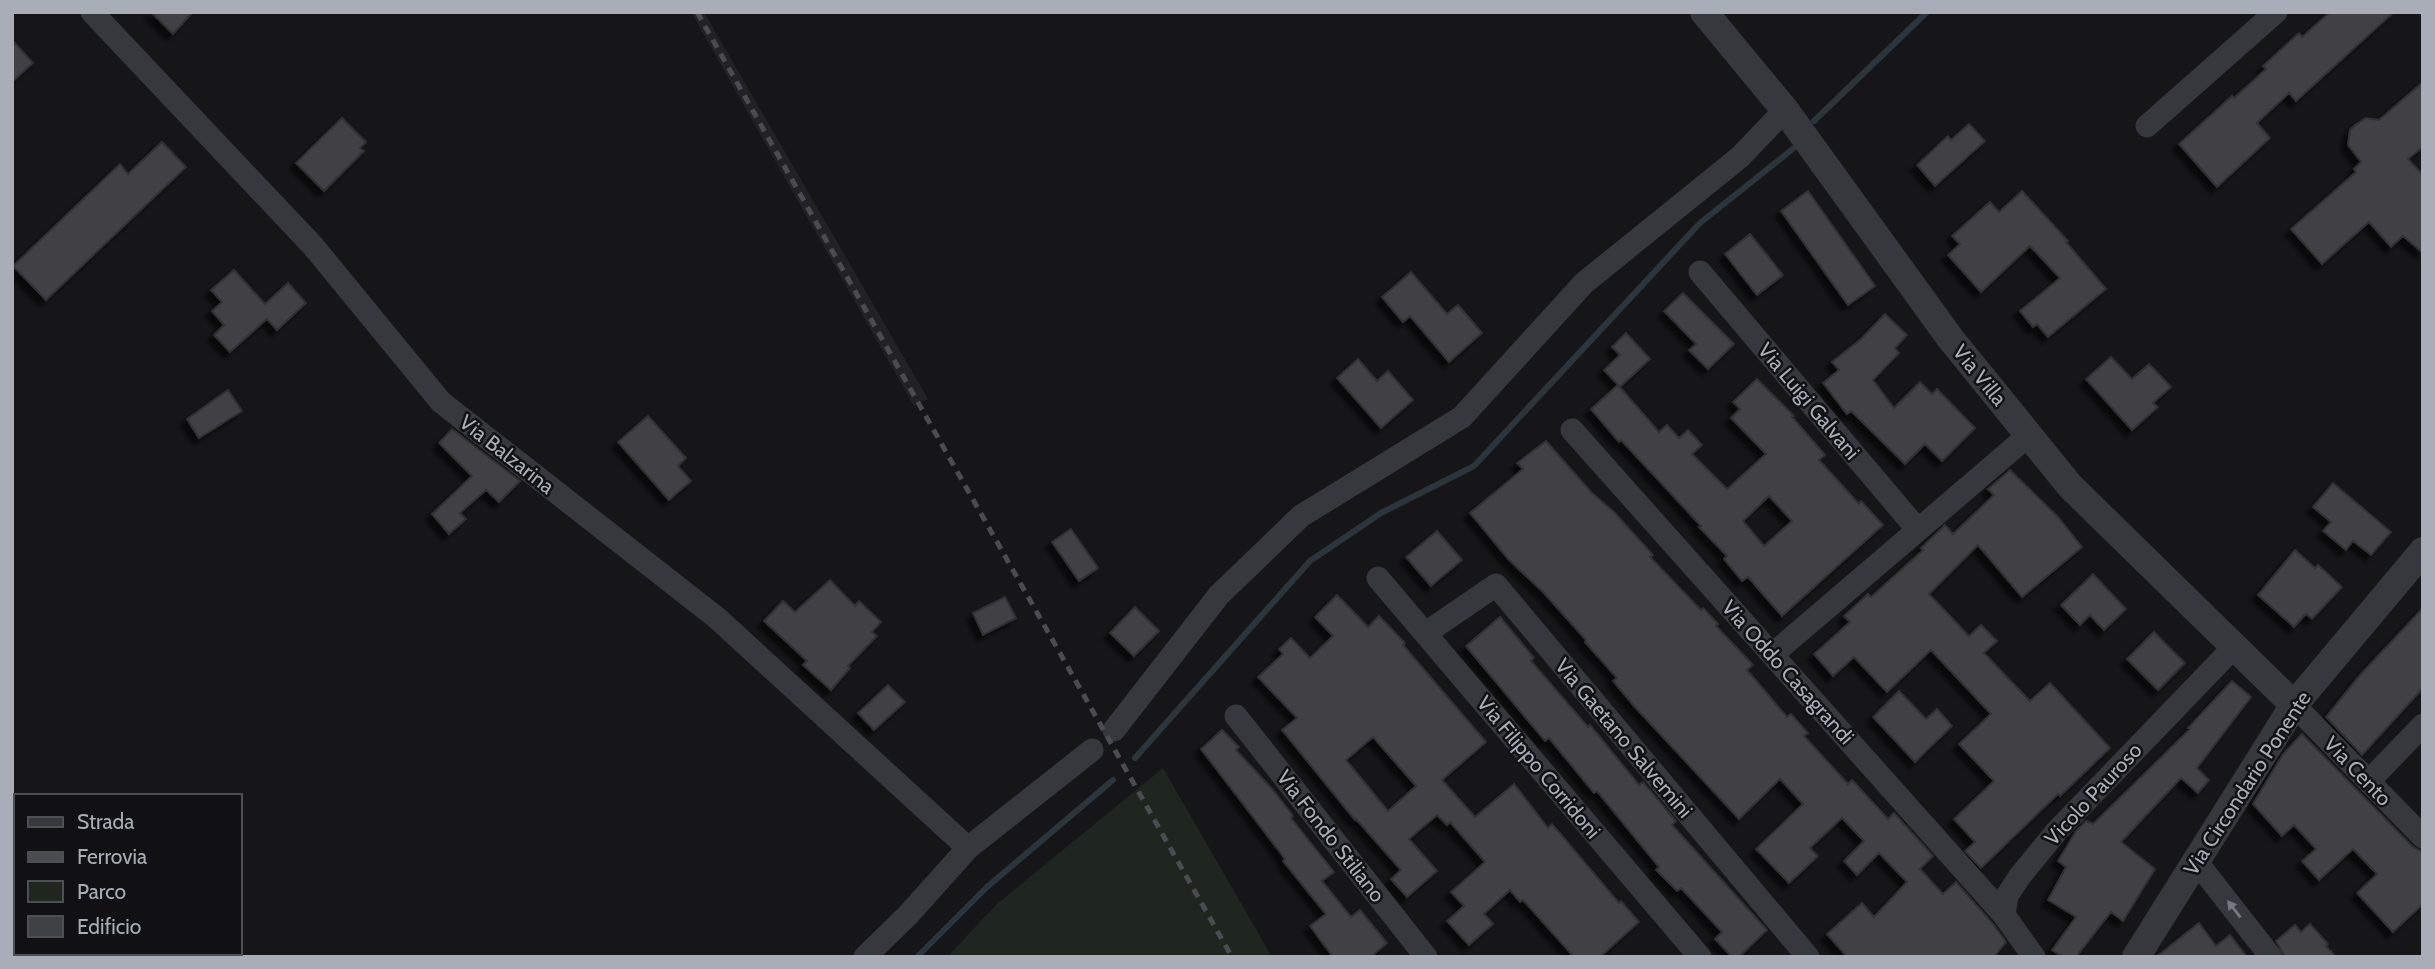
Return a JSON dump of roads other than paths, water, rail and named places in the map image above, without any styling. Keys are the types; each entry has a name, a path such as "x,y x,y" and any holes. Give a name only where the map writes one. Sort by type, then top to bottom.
{"street":[{"name":"Via Balzarina","path":"92,12 313,246 441,402 717,618 968,848"},
{"name":"Via Villa","path":"1703,12 1785,110 1950,338 2070,486 2294,705"},
{"path":"2147,126 2276,12"},
{"path":"1114,730 1219,595 1301,516 1462,417 1584,283 1740,157 1785,110"},
{"name":"Via Luigi Galvani","path":"1700,271 1918,530"},
{"name":"Via Oddo Casagrandi","path":"1572,430 2004,915"},
{"path":"1773,654 2029,435"},
{"name":"Via Circondario Ponente","path":"2136,957 2294,705 2423,551"},
{"name":"Via Filippo Corridoni","path":"1378,578 1700,957"},
{"name":"Via Gaetano Salvemini","path":"1426,634 1496,585 1808,957"},
{"name":"Vicolo Pauroso","path":"2004,915 2007,896 2056,832 2235,646"},
{"name":"Via Cento","path":"2294,705 2423,837"},
{"name":"Via Fondo Stiliano","path":"1236,716 1426,957"},
{"path":"2370,781 2423,725"},
{"path":"865,957 908,915 968,848 1092,750"},
{"path":"2196,861 2271,957"},
{"path":"2004,915 2034,957"}],"waterway":[{"path":"1814,121 1927,12"},
{"path":"1135,758 1310,561 1381,513 1474,466 1700,223 1794,148"},
{"path":"917,957 987,887 1113,780"}],"railway":[{"path":"697,12 1232,957"}]}
